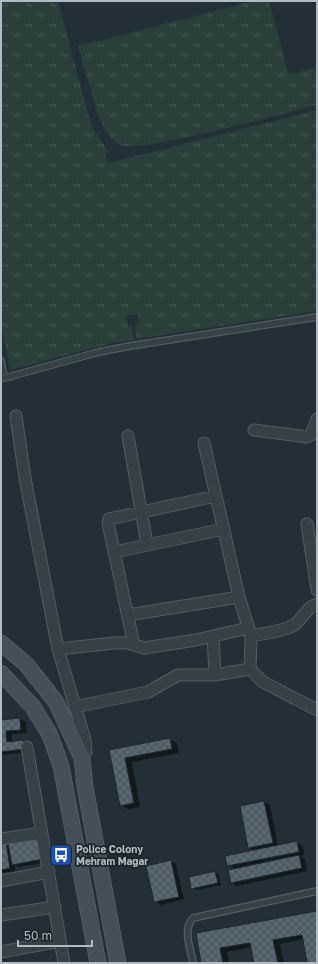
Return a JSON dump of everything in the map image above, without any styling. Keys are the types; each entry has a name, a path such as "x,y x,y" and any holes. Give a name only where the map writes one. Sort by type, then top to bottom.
{"main road":[{"path":"1,643 26,664 56,702 82,758 85,787 118,963"},
{"path":"1,673 33,708 50,735 61,766 98,963"},
{"path":"66,791 85,787"}],"street":[{"path":"16,416 25,478 58,649 86,748 82,758"},
{"path":"254,430 306,437 310,435 317,419"},
{"path":"128,436 147,544"},
{"path":"204,443 239,597 250,632 250,669 263,682 317,710"},
{"path":"134,645 108,519 216,496"},
{"path":"307,524 317,590"},
{"path":"114,552 224,529"},
{"path":"128,615 239,597"},
{"path":"58,649 114,643 134,645 144,648 212,636 290,627 297,622 311,607 317,604"},
{"path":"212,636 215,674"},
{"path":"74,707 148,692 178,675 215,674 250,669"},
{"path":"27,747 64,963"},
{"path":"1,839 42,833"},
{"path":"1,880 49,872"},
{"path":"1,915 55,907"},
{"path":"1,952 60,941"}],"lane":[{"path":"1,361 3,378 92,354 130,346 317,317"},
{"path":"193,963 187,932 193,918 317,891"}],"green space":[{"path":"1,1 58,1 89,117 93,129 109,152 105,154 108,163 317,110 317,311 137,339 134,325 139,324 138,314 127,315 128,326 132,325 134,340 113,343 10,370 1,322"},
{"path":"254,1 269,1 289,73 294,74 317,67 317,105 215,131 155,144 133,146 120,145 116,143 107,132 98,116 78,46"}],"building":[{"path":"20,718 21,730 6,731 7,742 23,740 24,749 1,752 1,720"},
{"path":"170,738 172,749 125,758 134,803 120,806 109,750"},
{"path":"264,801 273,843 248,848 240,806"},
{"path":"39,837 43,859 12,865 8,843"},
{"path":"297,841 299,852 227,866 225,856"},
{"path":"6,842 10,868 1,870 1,843"},
{"path":"299,855 302,868 231,883 228,870"},
{"path":"171,860 179,897 154,902 146,866"},
{"path":"215,871 218,883 191,889 189,877"},
{"path":"317,911 317,963 300,963 307,962 302,935 273,940 278,963 254,963 250,943 220,948 223,963 201,963 196,933"}],"place":[{"name":"Police Colony Mehram Magar","path":"61,855"}]}
